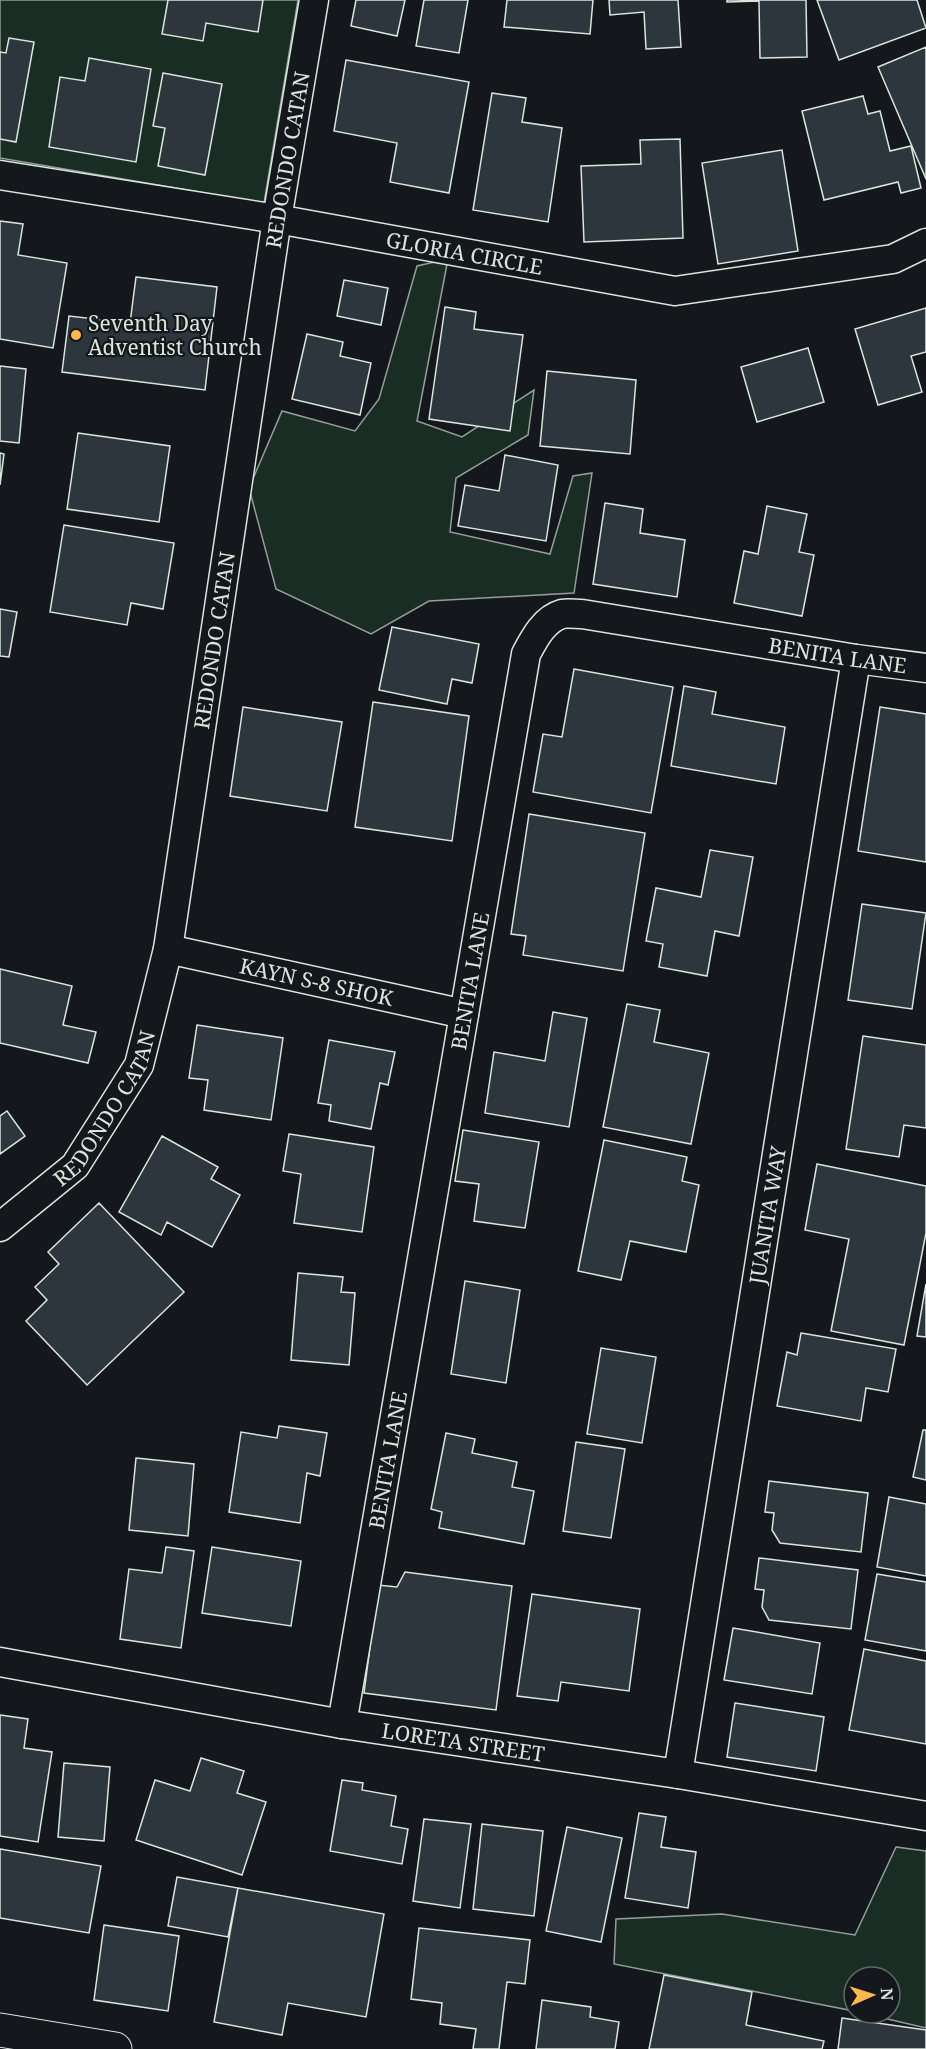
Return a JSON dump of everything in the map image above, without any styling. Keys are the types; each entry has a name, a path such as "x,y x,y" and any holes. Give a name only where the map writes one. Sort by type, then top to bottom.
{"main road":[{"path":"0,2030 116,2049"}],"street":[{"name":"REDONDO CATAN","path":"0,1227 75,1166 139,1065 168,949 277,219 314,0"},
{"name":"GLORIA CIRCLE","path":"0,175 277,219 675,291 893,259 926,243"},
{"name":"BENITA LANE","path":"342,1724 526,654 534,638 546,624 561,614 582,614 856,659 926,668"},
{"name":"JUANITA WAY","path":"678,1774 856,659"},
{"name":"KAYN S-8 SHOK","path":"168,949 464,1014"},
{"name":"LORETA STREET","path":"0,1662 342,1724 678,1774 926,1816"}],"green space":[{"path":"0,0 298,0 264,203 0,158"},
{"path":"448,259 417,421 462,437 534,390 528,435 456,478 450,532 550,554 573,476 592,473 574,593 429,601 371,634 276,589 249,488 282,411 355,431 379,399 417,266"},
{"path":"896,1847 926,1851 926,2028 902,2022 902,1965 842,1965 842,2009 614,1964 616,1919 722,1914 855,1935"}],"building":[{"path":"168,0 263,0 258,32 206,23 203,41 162,34"},
{"path":"356,0 405,0 397,36 351,26"},
{"path":"424,0 468,0 459,53 416,46"},
{"path":"507,0 593,0 590,34 504,27"},
{"path":"609,0 678,0 681,47 646,49 644,12 610,15"},
{"path":"727,0 806,0 807,57 760,58 759,1 727,2"},
{"path":"817,0 917,0 926,28 839,60"},
{"path":"9,38 34,42 16,142 0,139 0,52 6,53"},
{"path":"926,47 926,179 878,67"},
{"path":"89,58 151,69 136,162 49,147 60,77 85,81"},
{"path":"346,60 469,82 449,193 390,182 397,143 334,131"},
{"path":"163,73 222,84 205,175 158,166 165,128 153,126"},
{"path":"492,93 526,98 522,122 562,128 548,222 473,210"},
{"path":"863,96 868,114 880,111 890,151 911,146 921,188 901,193 898,182 824,200 802,111"},
{"path":"680,139 683,238 584,242 581,166 641,164 640,140"},
{"path":"782,150 798,251 718,264 702,163"},
{"path":"0,221 23,224 18,255 67,263 53,348 0,339"},
{"path":"136,277 217,287 205,390 62,372 69,316 130,323"},
{"path":"344,280 388,288 381,325 337,316"},
{"path":"445,307 476,312 474,329 523,335 510,431 429,419"},
{"path":"926,308 926,352 911,356 922,392 878,405 855,329"},
{"path":"307,334 343,342 340,356 371,363 360,415 292,399"},
{"path":"808,348 824,402 757,422 741,367"},
{"path":"0,366 26,369 19,443 0,441"},
{"path":"547,371 636,380 630,454 540,446"},
{"path":"78,433 170,446 159,522 67,509"},
{"path":"0,453 4,454 0,485"},
{"path":"505,455 558,465 546,541 458,526 465,485 499,491"},
{"path":"605,503 643,509 640,533 685,540 677,597 593,584"},
{"path":"767,506 807,514 799,552 814,555 802,616 734,603 744,551 758,554"},
{"path":"64,525 174,543 163,609 131,603 127,625 50,612"},
{"path":"0,609 17,612 9,657 0,656"},
{"path":"392,627 479,644 472,683 452,679 447,704 379,690"},
{"path":"574,669 673,687 651,813 533,792 543,734 562,737"},
{"path":"684,686 716,692 712,714 785,727 776,784 671,766"},
{"path":"373,702 469,716 452,841 355,827"},
{"path":"243,707 342,722 327,811 230,796"},
{"path":"880,707 926,714 926,862 858,851"},
{"path":"529,814 645,833 623,971 523,955 526,936 511,934"},
{"path":"710,850 753,857 739,936 715,931 707,976 659,967 663,944 646,941 656,888 701,897"},
{"path":"862,904 926,913 912,1009 848,1000"},
{"path":"0,969 72,986 63,1025 96,1032 88,1063 0,1043"},
{"path":"627,1004 660,1010 654,1042 709,1053 691,1144 603,1127"},
{"path":"553,1012 587,1018 569,1127 485,1113 494,1052 545,1061"},
{"path":"197,1025 283,1038 271,1120 204,1110 208,1080 189,1078"},
{"path":"863,1036 926,1045 926,1128 904,1125 899,1157 846,1149"},
{"path":"329,1040 395,1052 388,1085 380,1083 371,1129 329,1121 331,1105 318,1103"},
{"path":"7,1111 25,1136 0,1154 0,1116"},
{"path":"463,1130 539,1142 525,1228 474,1221 479,1184 455,1181"},
{"path":"289,1134 374,1147 362,1232 294,1223 301,1174 283,1171"},
{"path":"162,1136 218,1167 211,1179 240,1195 212,1247 167,1222 161,1235 119,1212"},
{"path":"604,1140 687,1157 682,1181 699,1185 686,1252 630,1241 621,1280 578,1271"},
{"path":"817,1164 926,1186 926,1233 904,1345 831,1331 849,1239 805,1230"},
{"path":"99,1203 184,1292 87,1385 26,1321 47,1300 35,1287 59,1264 48,1252"},
{"path":"298,1273 343,1277 341,1292 355,1293 349,1365 291,1360"},
{"path":"465,1281 520,1290 506,1383 451,1374"},
{"path":"926,1284 926,1337 917,1336"},
{"path":"801,1333 896,1349 888,1392 866,1388 861,1421 777,1406 787,1352 797,1355"},
{"path":"601,1348 656,1357 642,1443 587,1434"},
{"path":"279,1426 327,1433 320,1476 307,1473 300,1523 229,1512 241,1432 277,1438"},
{"path":"923,1430 926,1430 926,1480 913,1477"},
{"path":"446,1433 475,1439 472,1453 517,1462 512,1487 534,1491 524,1544 439,1528 442,1512 431,1509"},
{"path":"576,1442 625,1449 611,1538 563,1531"},
{"path":"136,1458 194,1464 188,1536 129,1530"},
{"path":"769,1481 868,1493 861,1552 780,1543 772,1530 774,1513 765,1512"},
{"path":"889,1497 926,1504 926,1576 877,1567"},
{"path":"166,1547 194,1551 181,1648 120,1639 129,1569 162,1573"},
{"path":"212,1547 301,1561 291,1626 202,1613"},
{"path":"759,1558 858,1570 851,1629 769,1620 762,1607 764,1590 755,1589"},
{"path":"405,1572 512,1586 496,1710 364,1693 378,1585 397,1587"},
{"path":"877,1574 926,1582 926,1651 865,1640"},
{"path":"532,1594 640,1609 629,1691 561,1682 558,1701 517,1696"},
{"path":"733,1628 820,1643 812,1694 724,1680"},
{"path":"864,1649 926,1661 926,1744 849,1730"},
{"path":"735,1703 824,1717 816,1771 727,1757"},
{"path":"0,1715 28,1719 24,1748 52,1752 38,1842 0,1836"},
{"path":"201,1758 244,1771 237,1793 266,1802 242,1875 136,1840 155,1780 190,1791"},
{"path":"64,1763 110,1767 104,1841 58,1837"},
{"path":"342,1780 363,1783 362,1790 396,1796 391,1826 408,1829 402,1864 330,1851"},
{"path":"639,1813 666,1817 661,1847 696,1852 688,1908 625,1898"},
{"path":"424,1819 471,1824 460,1908 413,1901"},
{"path":"482,1824 543,1831 534,1916 473,1909"},
{"path":"567,1827 622,1838 601,1942 546,1931"},
{"path":"0,1849 101,1866 89,1933 0,1918"},
{"path":"177,1877 238,1888 228,1937 168,1926"},
{"path":"238,1888 384,1914 366,2017 288,2003 282,2035 214,2022"},
{"path":"104,1925 179,1936 168,2011 94,2000"},
{"path":"419,1928 530,1940 525,1984 507,1982 499,2049 473,2049 476,2029 440,2024 442,2003 411,1999"},
{"path":"664,1975 752,1992 746,2025 824,2041 822,2049 649,2049"},
{"path":"542,2000 591,2007 590,2017 619,2022 615,2049 536,2049"},
{"path":"842,2018 842,2025 891,2025 926,2030 926,2049 838,2049"}],"place":[{"name":"Seventh Day Adventist Church","path":"76,335"}]}
